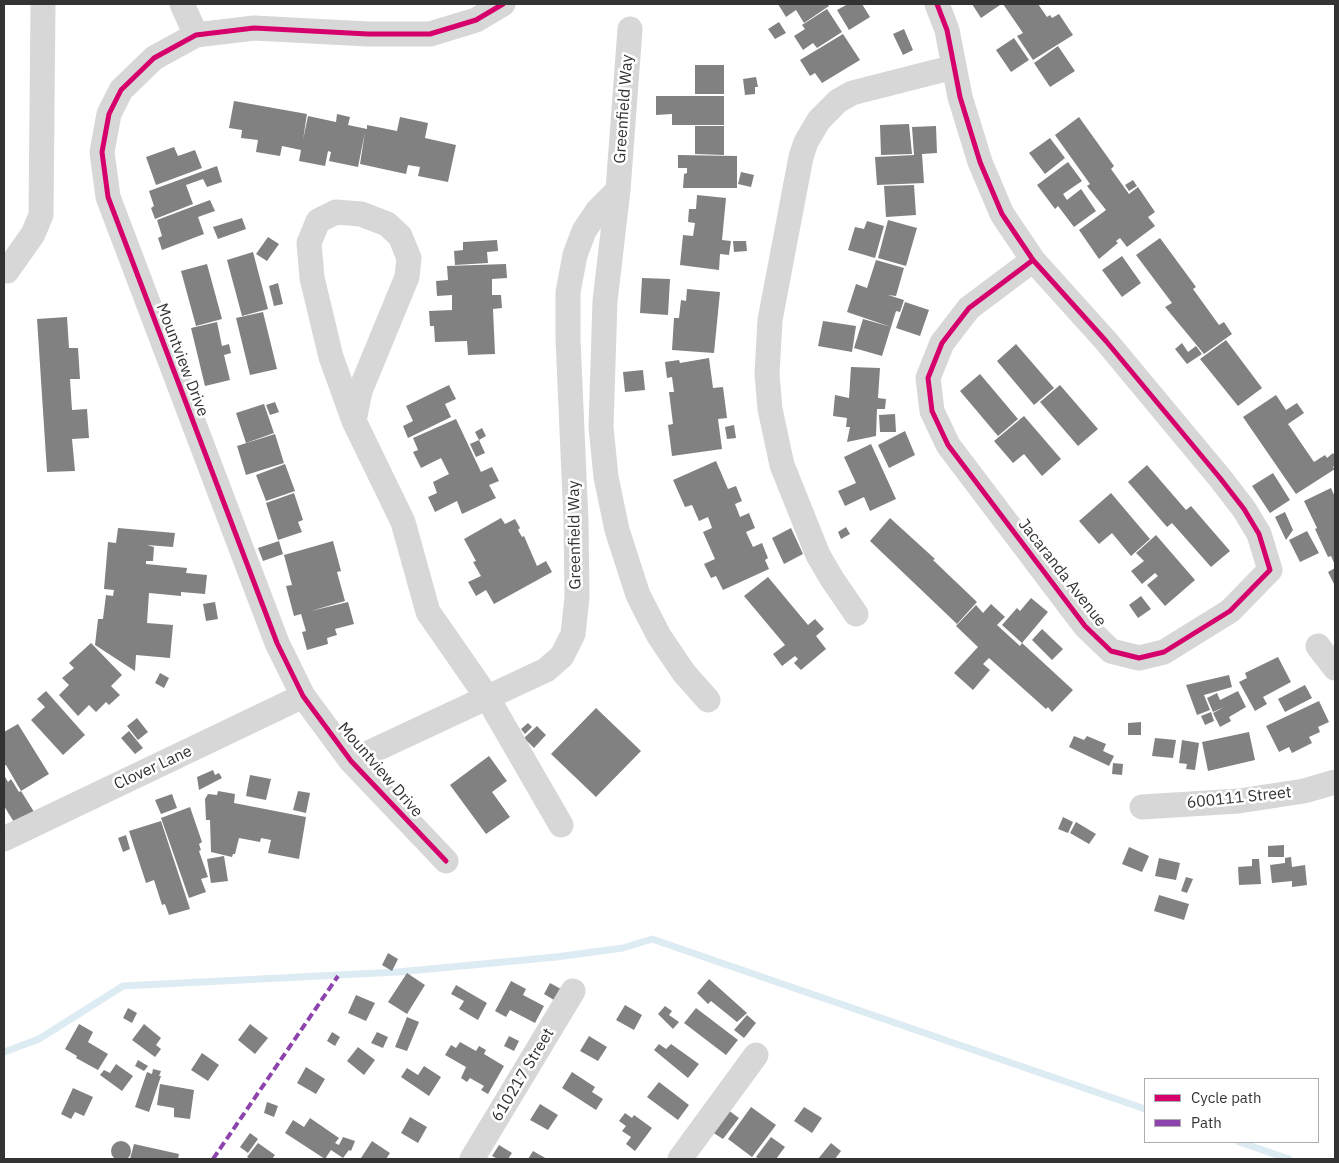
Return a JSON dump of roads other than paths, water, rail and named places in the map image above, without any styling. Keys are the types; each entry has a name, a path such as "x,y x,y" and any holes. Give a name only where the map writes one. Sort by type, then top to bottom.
{"street":[{"path":"7,271 33,234 41,215 43,4"},
{"path":"182,4 196,35"},
{"name":"Mountview Drive","path":"446,862 351,761 303,696 276,643 108,197 102,152 109,114 121,90 154,58 196,35 254,28 368,34 430,34 476,20 502,4"},
{"name":"Jacaranda Avenue","path":"937,4 947,30 960,97 980,162 1002,214 1033,260 1106,340 1201,455 1244,509 1259,534 1270,570 1230,611 1164,652 1139,658 1111,651 1085,626 948,445 932,411 928,378 942,343 969,308 1033,260"},
{"name":"Greenfield Way","path":"630,29 618,190 610,246 602,366 601,427 606,477 618,530 638,596 659,636 684,673 708,700"},
{"path":"856,614 818,555 782,465 770,409 767,374 770,320 801,157 806,142 819,120 838,101 852,93 954,67"},
{"name":"Greenfield Way","path":"351,761 546,670 562,656 573,634 577,597 576,521 568,339 568,292 575,255 584,231 598,210 618,190"},
{"path":"354,421 360,392 407,277 409,258 400,236 387,224 361,214 336,212 318,220 309,243 312,278 330,357 354,421 403,522 428,612 487,697 561,825"},
{"path":"1318,646 1335,668"},
{"name":"Clover Lane","path":"4,839 303,696"},
{"name":"600111 Street","path":"1142,807 1239,801 1304,791 1335,782"},
{"name":"610217 Street","path":"472,1159 573,991"},
{"path":"680,1159 756,1055"}],"waterway":[{"path":"4,1052 39,1039 123,986 398,972 556,957 623,948 652,939 1144,1109"},
{"path":"1242,1143 1289,1159"}]}
